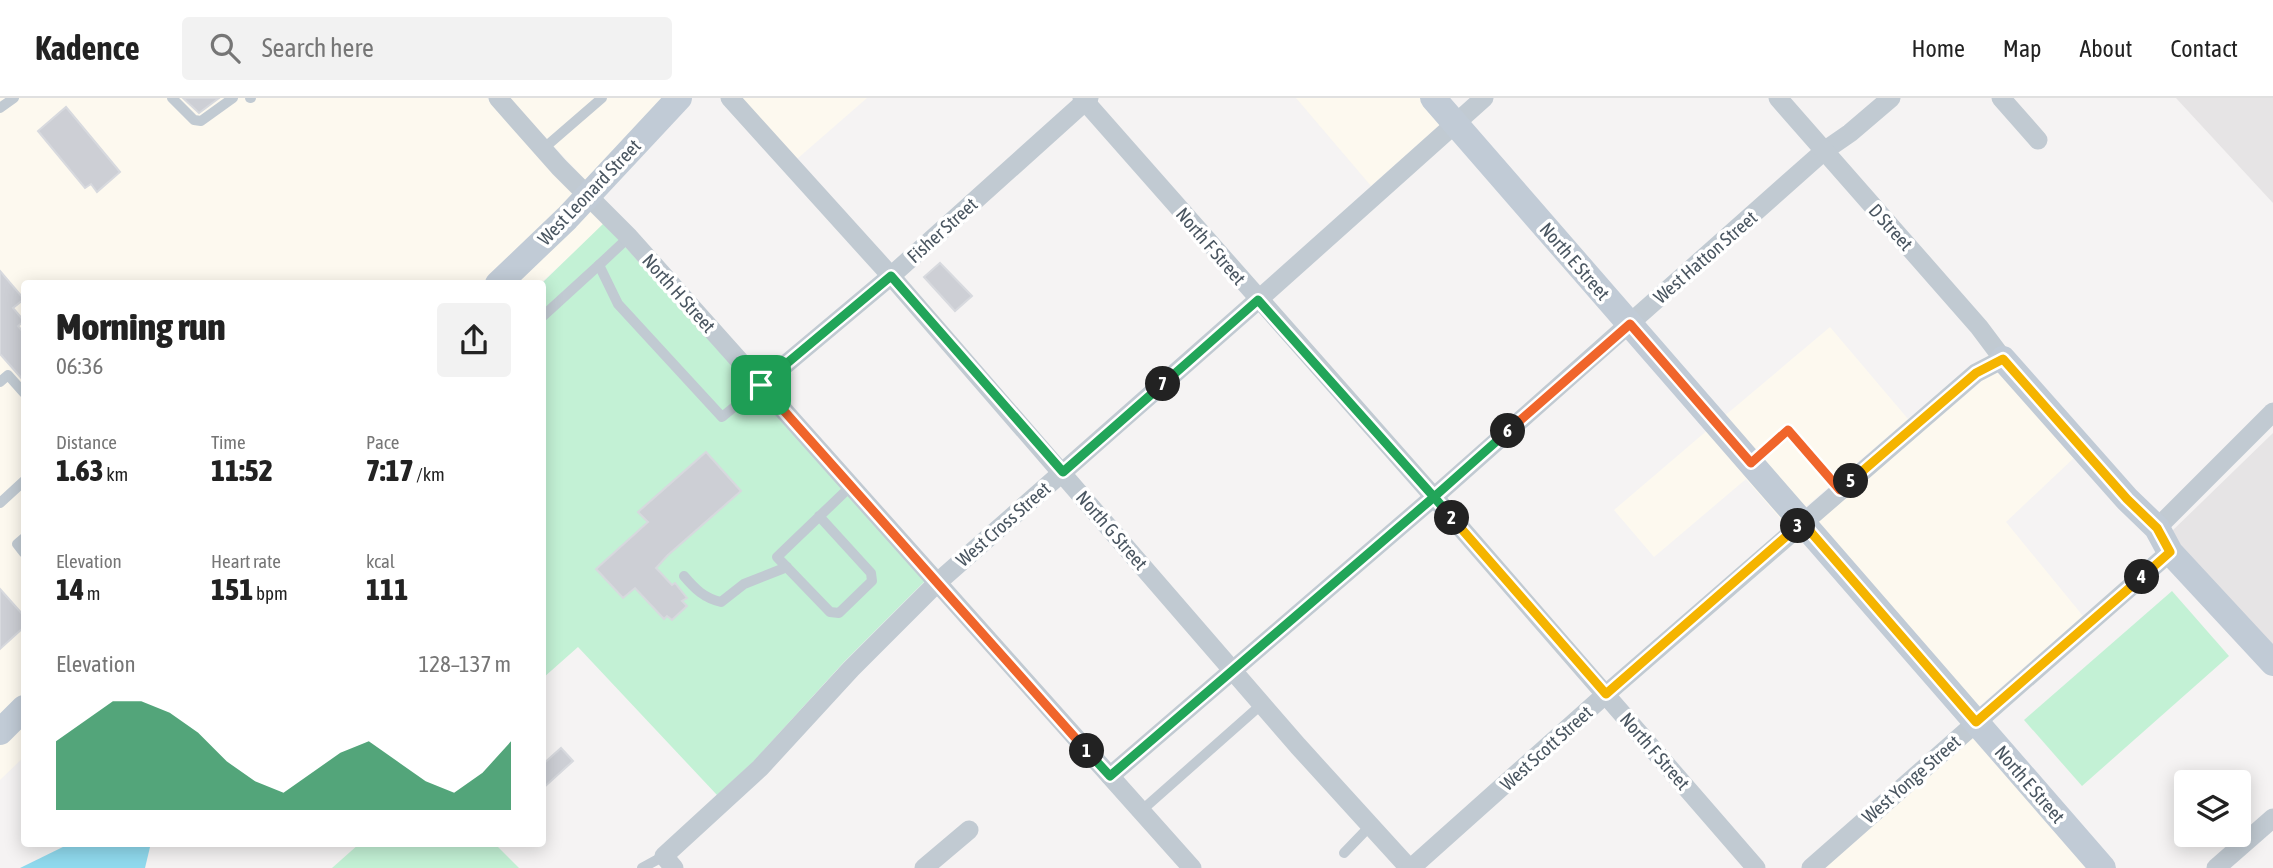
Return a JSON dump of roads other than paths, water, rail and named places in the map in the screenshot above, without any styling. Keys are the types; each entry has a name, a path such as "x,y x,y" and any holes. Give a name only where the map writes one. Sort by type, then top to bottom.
{"street":[{"name":"North H Street","path":"498,98 543,149 629,236 1192,868"},
{"name":"West Leonard Street","path":"502,280 588,195 679,98"},
{"name":"North G Street","path":"730,98 891,276 1262,704 1410,868"},
{"name":"North E Street","path":"1433,98 2103,868"},
{"name":"West Cross Street","path":"669,862 851,668 938,582 1484,98"},
{"name":"D Street","path":"1778,98 1979,327 2003,359"},
{"name":"West Hatton Street","path":"1110,776 1434,497 1824,151 1891,98"},
{"path":"2001,98 2038,140"},
{"name":"Fisher Street","path":"761,385 891,276 1085,99"},
{"name":"North F Street","path":"1085,99 1756,868"},
{"path":"2003,359 2127,499 2157,528 2170,552 2273,663"},
{"name":"West Scott Street","path":"1410,868 1802,522 1976,373 2003,359"},
{"path":"2157,528 2273,412"},
{"name":"West Yonge Street","path":"1811,868 2170,552"},
{"path":"0,732 21,711"},
{"path":"2216,868 2273,818"},
{"path":"924,868 969,830"}],"lane":[{"path":"0,108 14,98"},
{"path":"172,98 187,115 201,121 233,98"},
{"path":"543,149 602,98"},
{"path":"546,313 629,236"},
{"path":"599,265 618,304 722,417 761,385"},
{"path":"0,382 8,375 21,390"},
{"path":"1751,463 1788,430 1840,490"},
{"path":"0,503 21,484"},
{"path":"819,516 871,573 872,581 839,613 830,612 777,557 819,516 851,486"},
{"path":"684,576 696,590 721,602 744,583 787,567"},
{"path":"1141,811 1262,704"},
{"path":"1344,853 1370,826"},
{"path":"642,868 669,862"}],"water":[{"path":"63,847 150,847 145,868 20,868"}]}
